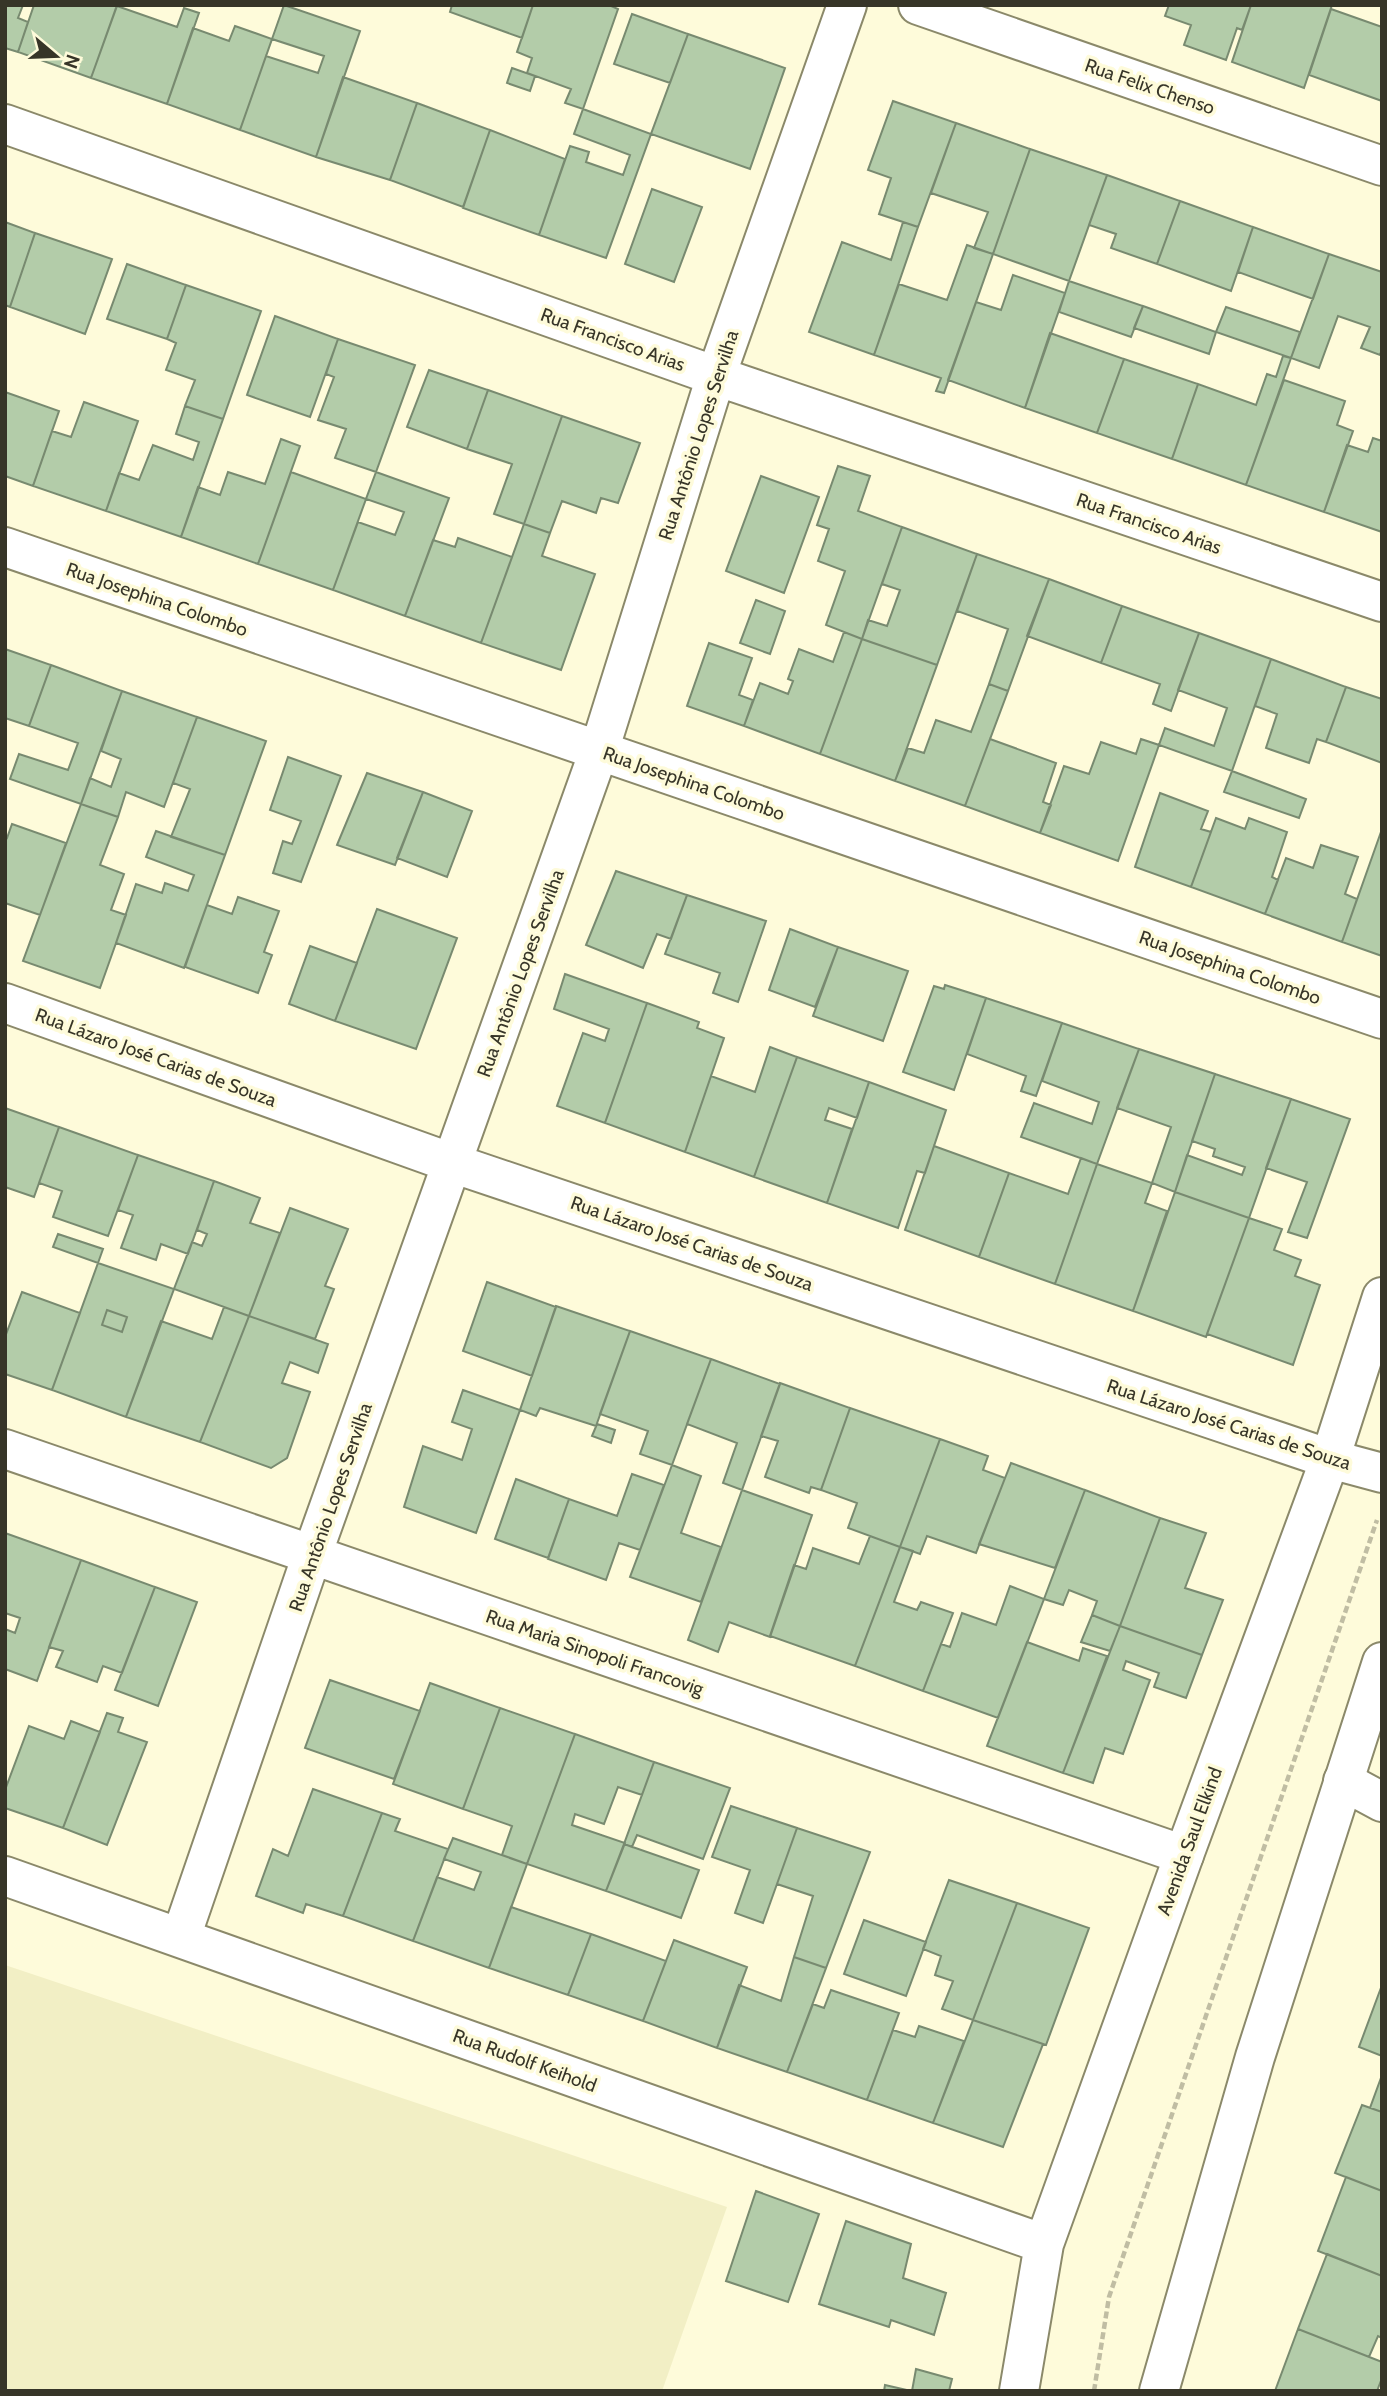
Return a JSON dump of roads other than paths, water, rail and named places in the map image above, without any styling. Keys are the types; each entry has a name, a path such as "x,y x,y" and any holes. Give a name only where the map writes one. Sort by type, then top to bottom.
{"street":[{"name":"Rua Antônio Lopes Servilha","path":"181,1937 312,1555 599,751 716,376 847,5"},
{"name":"Rua Felix Chenso","path":"918,5 1382,166"},
{"name":"Rua Francisco Arias","path":"5,124 716,376 1382,602"},
{"name":"Rua Josephina Colombo","path":"5,547 1382,1020"},
{"name":"Rua Lázaro José Carias de Souza","path":"5,1003 452,1163 1330,1459 1382,1473"},
{"name":"Avenida Saul Elkind","path":"1019,2391 1044,2244 1330,1459 1382,1297"},
{"name":"Rua Maria Sinopoli Francovig","path":"5,1449 1184,1855"},
{"path":"1159,2391 1255,2057 1382,1662"},
{"path":"1343,1781 1382,1802"},
{"name":"Rua Rudolf Keihold","path":"5,1877 1044,2244"}]}
